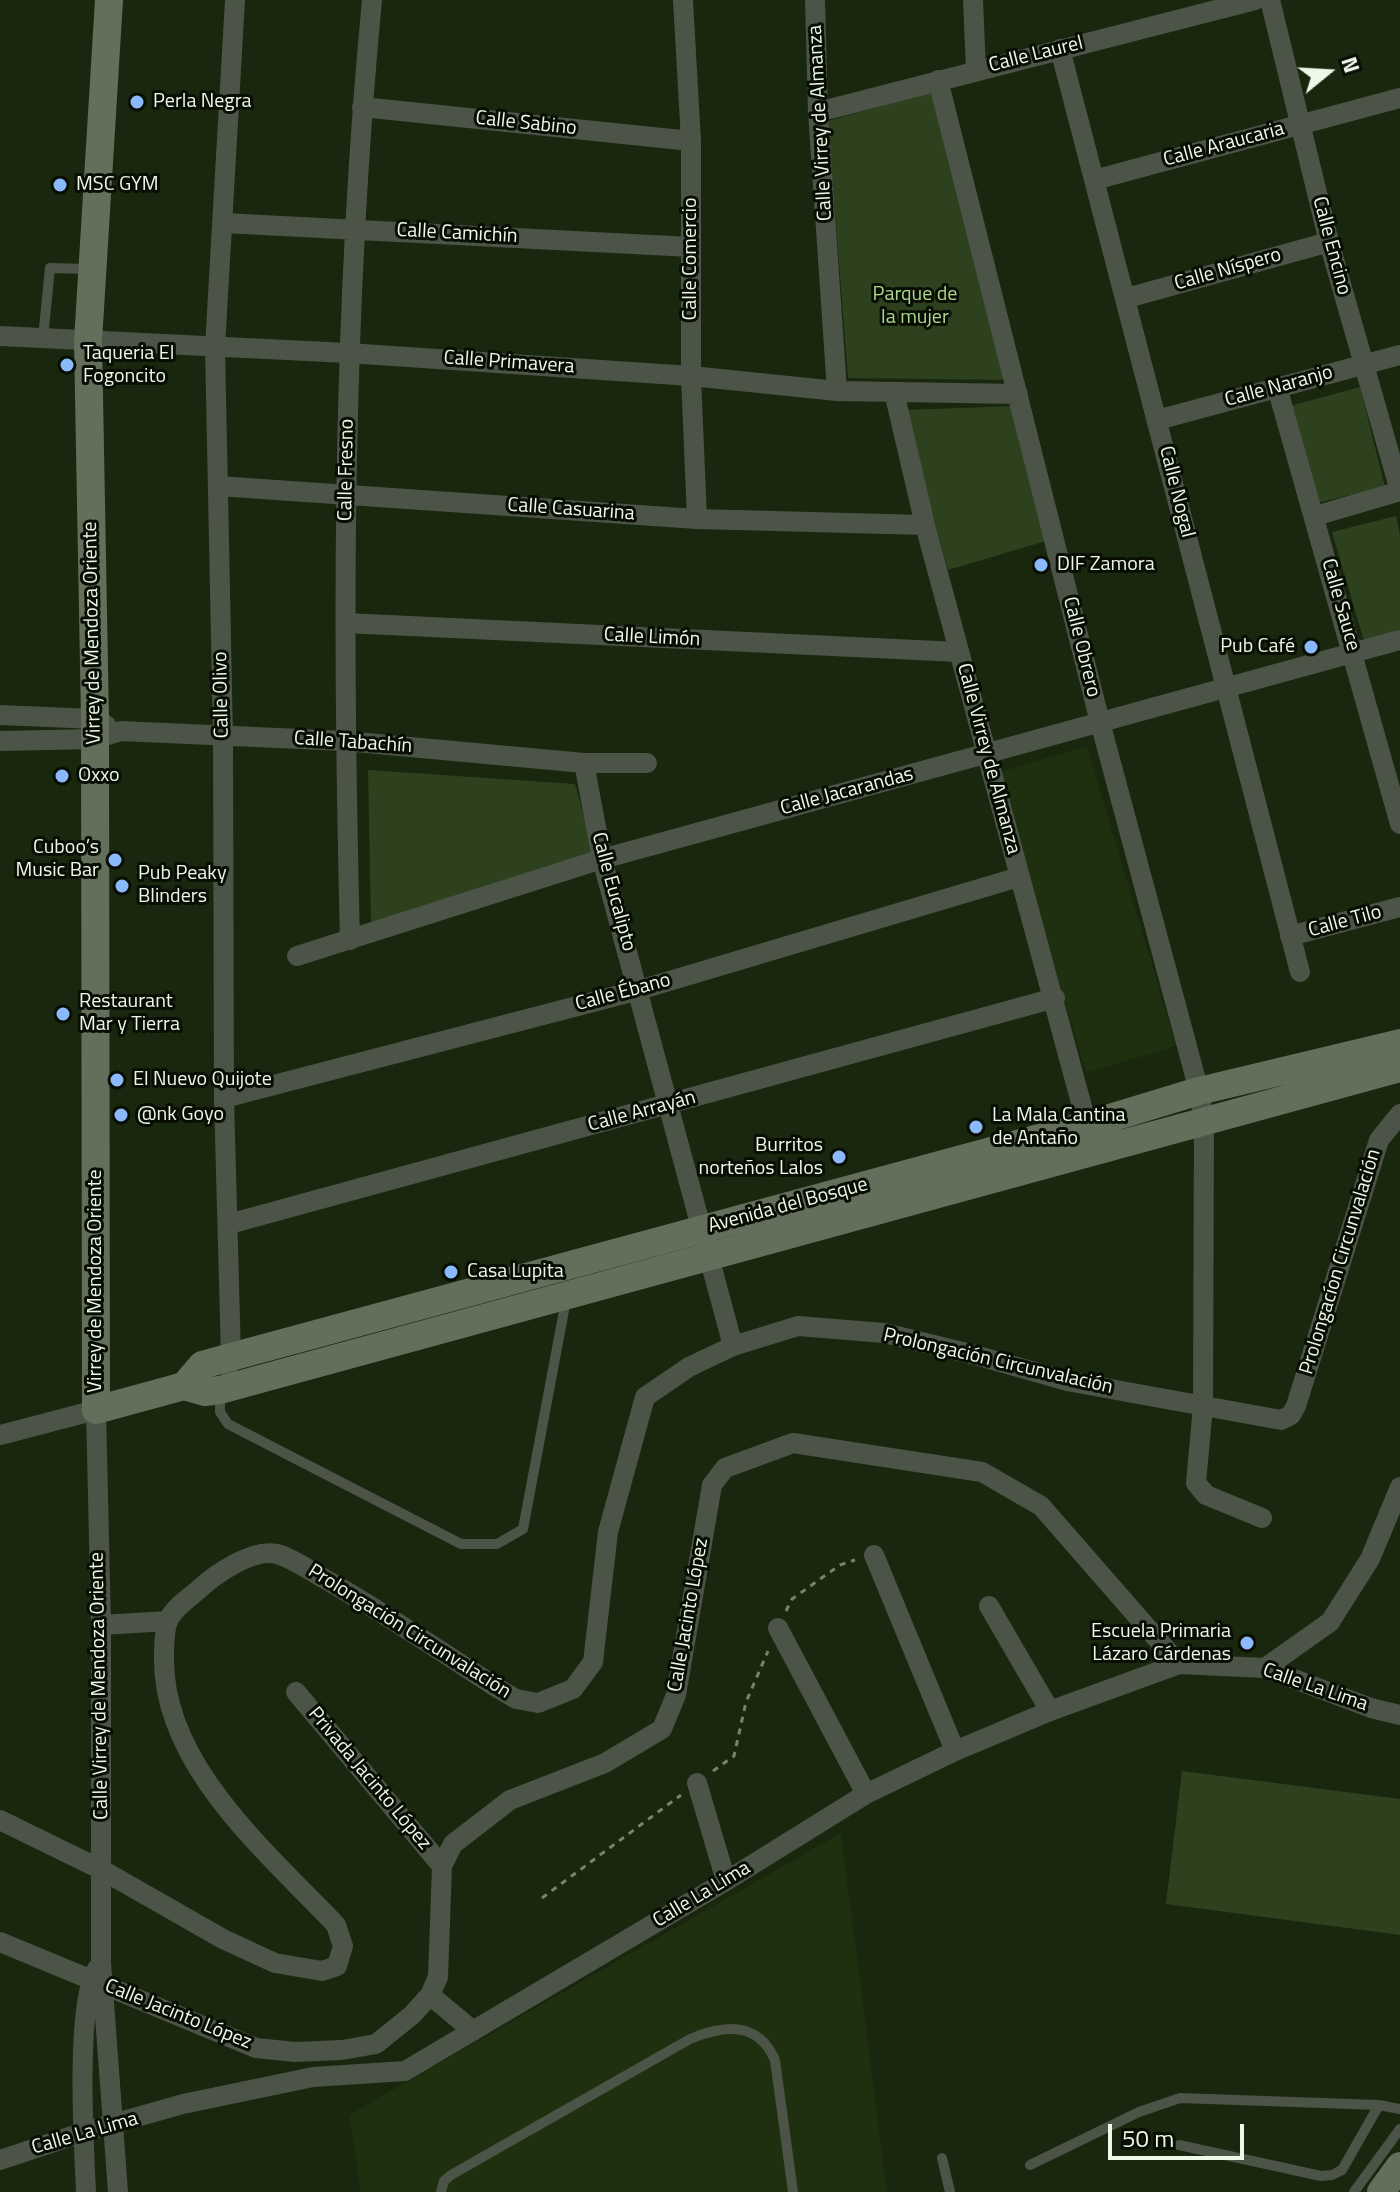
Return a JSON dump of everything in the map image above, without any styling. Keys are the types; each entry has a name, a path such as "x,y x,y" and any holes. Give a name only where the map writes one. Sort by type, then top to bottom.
{"street":[{"name":"Virrey de Mendoza Oriente","path":"96,1410 103,730 88,341 109,0"},
{"name":"Calle Olivo","path":"220,1390 231,1357 224,1098 223,736 215,347 235,0"},
{"name":"Calle Fresno","path":"350,940 345,741 348,353 362,107 372,0"},
{"name":"Calle Comercio","path":"683,0 691,141 691,376 697,519"},
{"name":"Calle Virrey de Almanza","path":"815,0 818,112 837,391"},
{"path":"973,0 976,70"},
{"name":"Calle Laurel","path":"818,112 1255,0"},
{"name":"Calle Encino","path":"1270,0 1329,242 1400,491"},
{"name":"Calle Nogal","path":"1060,49 1300,972"},
{"name":"Calle Obrero","path":"938,80 1100,722 1199,1091 1204,1121 1203,1406 1196,1483 1206,1495 1262,1518"},
{"name":"Calle Araucaria","path":"1094,180 1400,98"},
{"name":"Calle Sabino","path":"362,107 691,141"},
{"name":"Calle Camichín","path":"223,223 691,247"},
{"name":"Calle Níspero","path":"1127,298 1329,242"},
{"name":"Calle Primavera","path":"0,336 348,353 691,376 837,391 1018,394"},
{"name":"Calle Naranjo","path":"1157,420 1400,355"},
{"name":"Calle Sauce","path":"1277,387 1354,654 1395,779 1400,824"},
{"name":"Calle Virrey de Almanza","path":"894,392 925,525 1087,1125"},
{"name":"Calle Casuarina","path":"218,486 697,519 925,525"},
{"path":"1315,516 1400,491"},
{"name":"Calle Limón","path":"346,623 959,652"},
{"name":"Calle Jacarandas","path":"297,956 602,859 1400,640"},
{"path":"0,715 103,730"},
{"path":"0,741 103,730"},
{"name":"Calle Tabachín","path":"103,730 345,741 584,763 647,763"},
{"name":"Calle Eucalipto","path":"584,763 602,859 733,1346"},
{"name":"Calle Ébano","path":"224,1098 639,990 1019,877"},
{"name":"Calle Tilo","path":"1290,936 1400,907"},
{"name":"Calle Arrayán","path":"229,1224 1055,998"},
{"name":"Avenida del Bosque","path":"0,1435 184,1386 205,1392 220,1390 567,1295 705,1242 1199,1091 1400,1043"},
{"name":"Avenida del Bosque","path":"184,1386 202,1365 569,1265 705,1242 1204,1121 1400,1068"},
{"name":"Prolongacíon Circunvalación","path":"1291,1415 1379,1140 1400,1114"},
{"name":"Prolongación Circunvalación","path":"168,1621 181,1605 220,1571 263,1553 275,1553 345,1591 516,1699 538,1703 556,1697 573,1689 593,1662 608,1532 645,1397 689,1367 733,1346 798,1326 884,1333 1067,1381 1281,1420 1291,1415"},
{"name":"Calle Virrey de Mendoza Oriente","path":"96,1410 102,1870 98,1975 118,2192"},
{"name":"Calle Jacinto López","path":"442,1866 453,1844 510,1800 605,1763 662,1729 676,1695 712,1485 725,1468 793,1443 982,1472 1041,1506 1179,1664"},
{"path":"1265,1668 1330,1622 1370,1559 1400,1487"},
{"path":"874,1555 955,1751"},
{"path":"989,1606 1050,1711"},
{"path":"0,1820 102,1870 223,1939 275,1963 322,1971 337,1966 343,1946 336,1925 233,1816 201,1772 179,1732 164,1675 168,1621 101,1625"},
{"path":"778,1628 866,1794"},
{"name":"Calle La Lima","path":"0,2160 183,2104 313,2077 405,2071 726,1881 866,1794 955,1751 1050,1711 1179,1664 1265,1668 1371,1708 1400,1715"},
{"name":"Privada Jacinto López","path":"296,1692 442,1866"},
{"path":"697,1783 726,1881"},
{"path":"442,1866 438,1977 430,1995 473,2031"},
{"name":"Calle Jacinto López","path":"0,1942 98,1975 256,2048 295,2052 342,2050 376,2044 412,2015 430,1995"},
{"name":"Calle Virrey de Mendoza Oriente","path":"86,2192 84,2034 98,1975"},
{"path":"1381,2192 1400,2166"}],"lane":[{"path":"43,338 50,268 93,269"},
{"path":"220,1390 220,1412 228,1424 461,1544 497,1544 523,1529 567,1295 569,1265"},
{"path":"441,2192 444,2181 451,2175 677,2047 714,2030 732,2028 759,2037 775,2060 793,2192"},
{"path":"1030,2165 1139,2112 1180,2098 1379,2105 1400,2109"},
{"path":"1179,2145 1321,2176 1332,2175 1342,2170 1379,2105"},
{"path":"1354,2192 1400,2129"},
{"path":"942,2158 950,2192"}],"path":[{"path":"542,1898 734,1756 746,1702 792,1599 840,1565 874,1555"}],"shaded area":[{"path":"1087,746 1176,1046 1086,1073 997,773"},
{"path":"841,1833 887,2192 361,2192 349,2115"}],"green space":[{"name":"Parque de la mujer","path":"932,92 1009,380 848,378 828,121"},
{"path":"1360,387 1385,487 1317,503 1290,406"},
{"path":"1016,406 1046,541 948,570 904,410"},
{"path":"1396,516 1400,535 1400,630 1364,641 1332,532"},
{"path":"368,770 575,784 596,859 371,924"},
{"path":"1182,1771 1400,1799 1400,1935 1166,1904"}],"place":[{"name":"Perla Negra","path":"137,102"},
{"name":"MSC GYM","path":"60,185"},
{"name":"Taqueria El Fogoncito","path":"67,365"},
{"name":"DIF Zamora","path":"1041,565"},
{"name":"Pub Café","path":"1311,647"},
{"name":"Oxxo","path":"62,776"},
{"name":"Cuboo’s Music Bar","path":"115,860"},
{"name":"Pub Peaky Blinders","path":"122,886"},
{"name":"Restaurant Mar y Tierra","path":"63,1014"},
{"name":"El Nuevo Quijote","path":"117,1080"},
{"name":"@nk Goyo","path":"121,1115"},
{"name":"La Mala Cantina de Antaño","path":"976,1127"},
{"name":"Burritos norteños Lalos","path":"839,1157"},
{"name":"Casa Lupita","path":"451,1272"},
{"name":"Escuela Primaria Lázaro Cárdenas","path":"1247,1643"}]}
